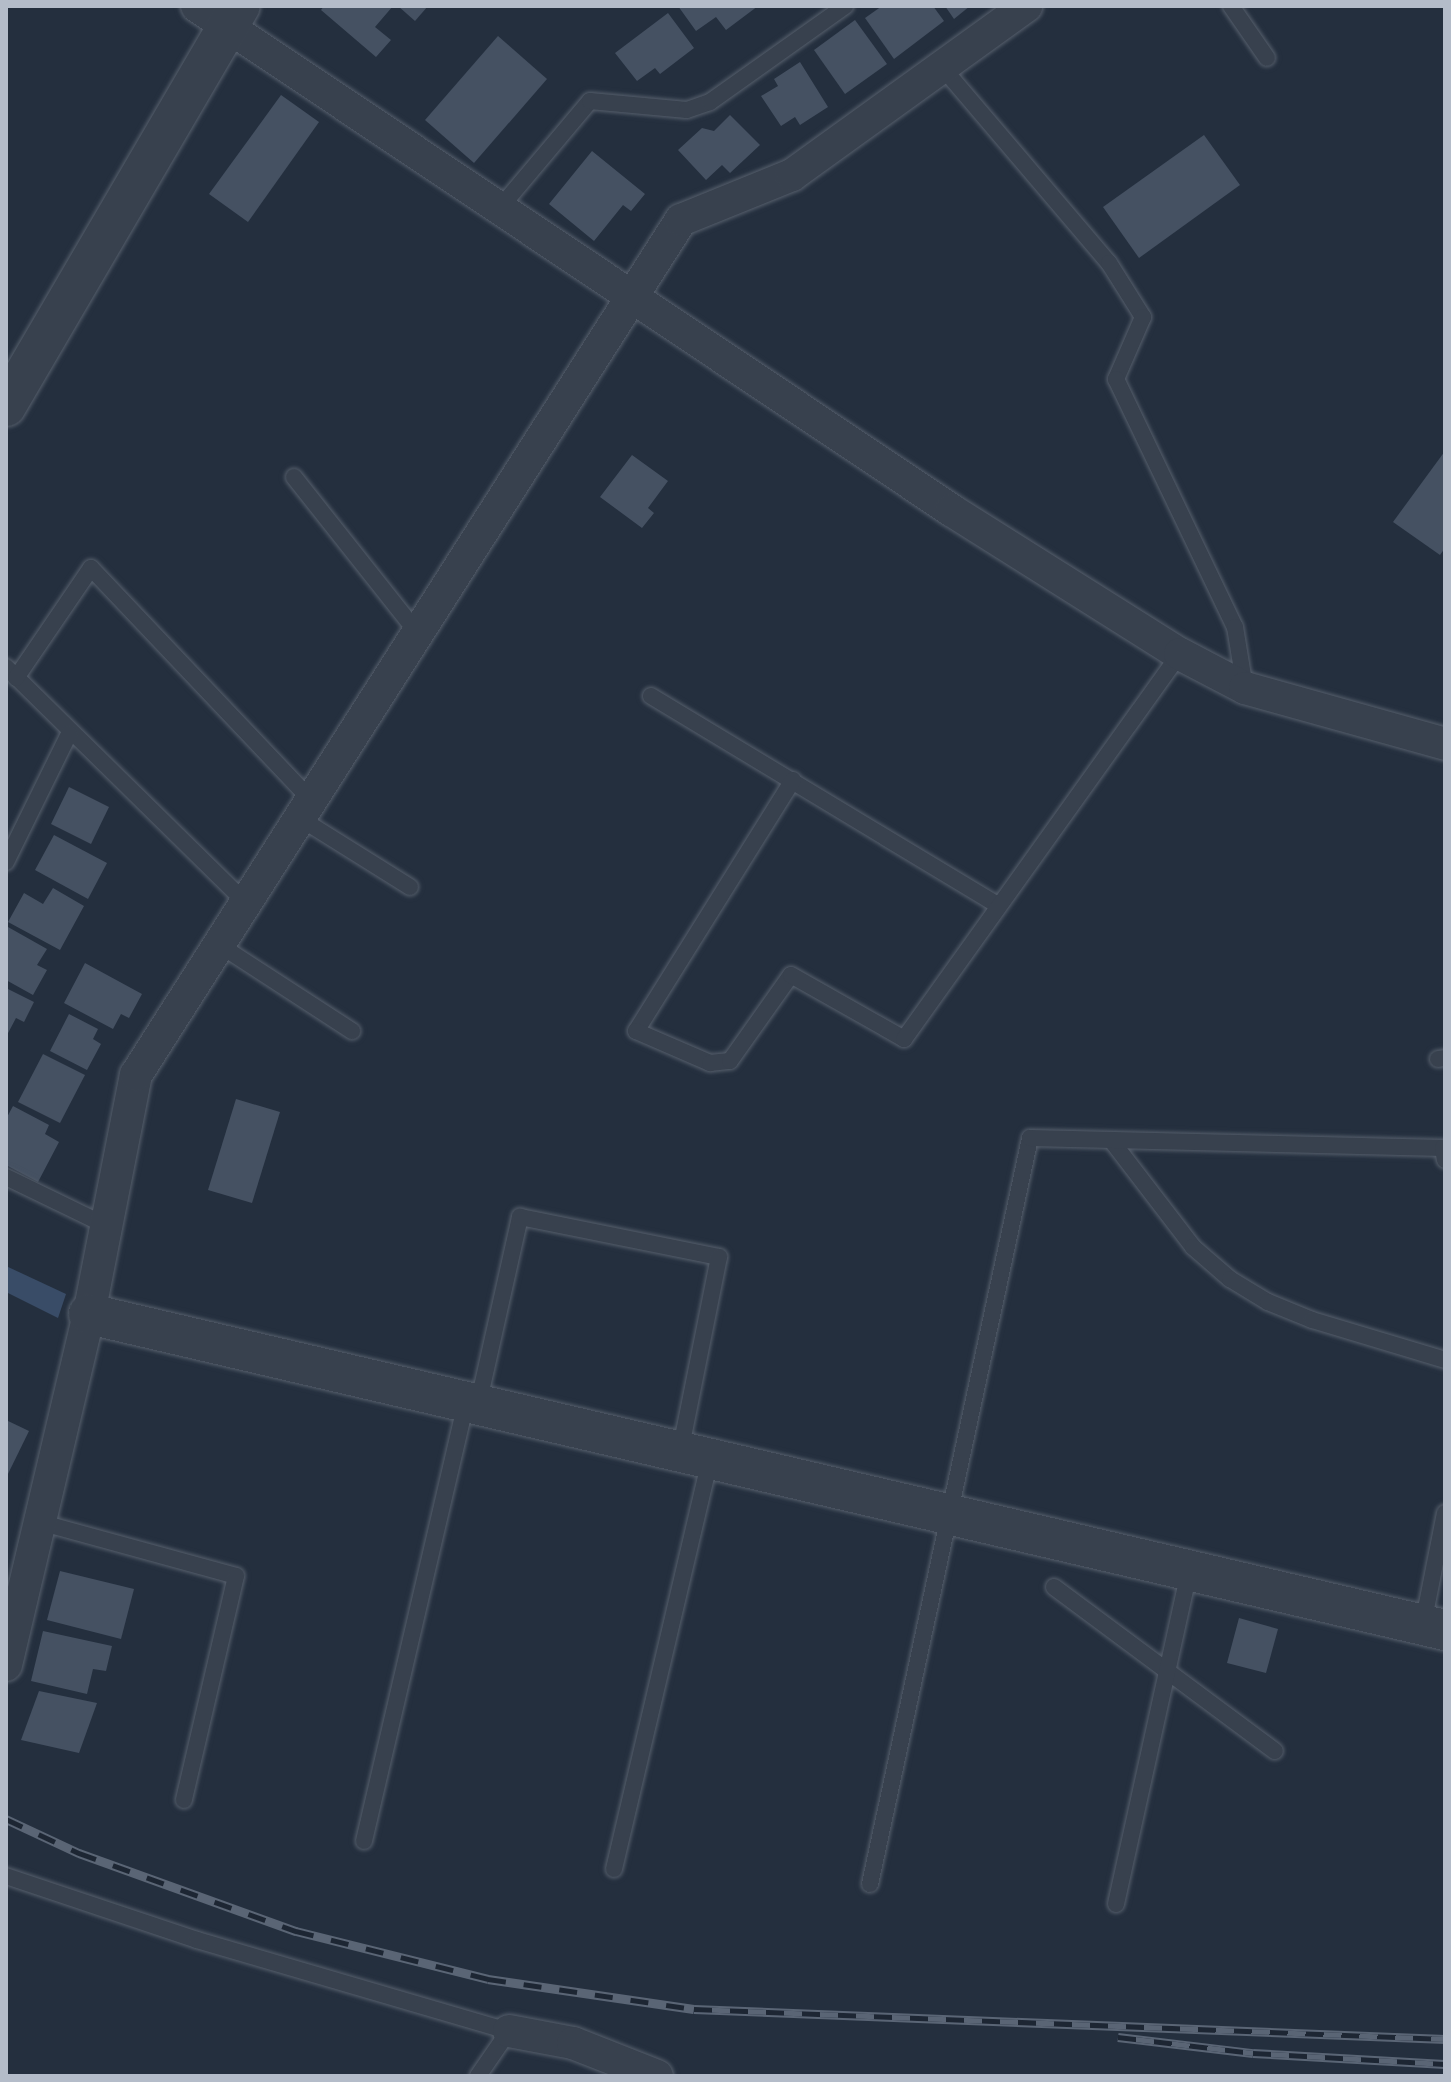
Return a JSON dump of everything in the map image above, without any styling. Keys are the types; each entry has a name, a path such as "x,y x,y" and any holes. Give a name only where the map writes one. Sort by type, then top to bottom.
{"street":[{"path":"6,1665 89,1314 103,1224 136,1075 630,295 681,220 792,175 1026,6"},
{"path":"6,406 222,13 499,209 951,510 1180,654 1245,688 1445,744"},
{"path":"89,1314 1434,1627"},
{"path":"509,2031 573,2043 657,2076"}],"lane":[{"path":"499,209 590,101 687,110 710,102 845,6"},
{"path":"1231,6 1267,58"},
{"path":"942,67 1109,263 1143,317 1116,379 1235,627 1245,688"},
{"path":"294,477 417,632"},
{"path":"245,902 69,734 11,672 91,568 304,808 410,887"},
{"path":"793,780 636,1031 710,1063 730,1061 791,975 904,1039 997,905 1180,654"},
{"path":"651,696 997,905"},
{"path":"6,862 69,734"},
{"path":"218,944 352,1031"},
{"path":"870,1884 946,1513 1030,1138 1443,1148 1445,1160"},
{"path":"1111,1140 1193,1247 1230,1279 1268,1302 1312,1320 1445,1360"},
{"path":"6,1177 103,1224"},
{"path":"364,1841 520,1217 719,1257 696,1455 614,1869"},
{"path":"1434,1627 1445,1513"},
{"path":"39,1522 236,1576 184,1800"},
{"path":"1116,1904 1189,1570"},
{"path":"1054,1587 1275,1751"},
{"path":"6,1876 197,1940 509,2031 478,2076"}],"water":[{"path":"6,1266 66,1294 58,1318 6,1292"}],"building":[{"path":"324,6 393,6 375,27 391,40 376,57 321,10"},
{"path":"398,6 428,6 415,21"},
{"path":"678,6 758,6 726,30 716,17 696,31"},
{"path":"882,6 933,6 944,21 894,59 865,18"},
{"path":"945,6 970,6 954,19"},
{"path":"668,13 694,48 660,74 655,68 637,81 615,53"},
{"path":"855,20 887,64 845,94 814,50"},
{"path":"498,36 547,79 474,163 425,120"},
{"path":"800,62 828,107 800,125 795,117 781,126 761,96 778,86 774,79"},
{"path":"281,95 319,122 248,222 209,194"},
{"path":"730,115 760,145 730,173 722,165 706,180 678,150 702,128 714,131"},
{"path":"1204,135 1240,185 1139,258 1103,207"},
{"path":"592,151 645,194 631,211 623,205 594,241 549,204"},
{"path":"1445,451 1445,548 1440,555 1393,522"},
{"path":"632,455 668,481 648,508 654,513 642,528 600,497"},
{"path":"69,787 109,807 91,844 51,824"},
{"path":"54,835 107,863 88,899 35,870"},
{"path":"53,888 84,906 60,950 8,922 24,893 43,904"},
{"path":"8,927 47,949 37,965 47,970 33,995 6,980"},
{"path":"85,963 142,994 129,1018 121,1014 113,1029 64,1003"},
{"path":"6,988 34,1002 24,1022 16,1018 6,1037"},
{"path":"69,1014 98,1029 93,1039 101,1044 87,1070 50,1051"},
{"path":"43,1054 85,1075 60,1123 18,1102"},
{"path":"236,1099 280,1112 252,1203 208,1190"},
{"path":"13,1106 49,1125 45,1134 59,1142 38,1182 6,1165 6,1119"},
{"path":"6,1420 29,1431 6,1478"},
{"path":"60,1571 134,1589 121,1639 47,1620"},
{"path":"1239,1618 1278,1629 1266,1673 1227,1663"},
{"path":"43,1631 112,1646 106,1671 93,1669 87,1694 31,1681"},
{"path":"39,1691 97,1703 79,1753 21,1740"}],"railway":[{"path":"6,1819 79,1853 296,1931 488,1979 694,2009 1445,2039"},
{"path":"1118,2037 1253,2053 1445,2064"}]}
